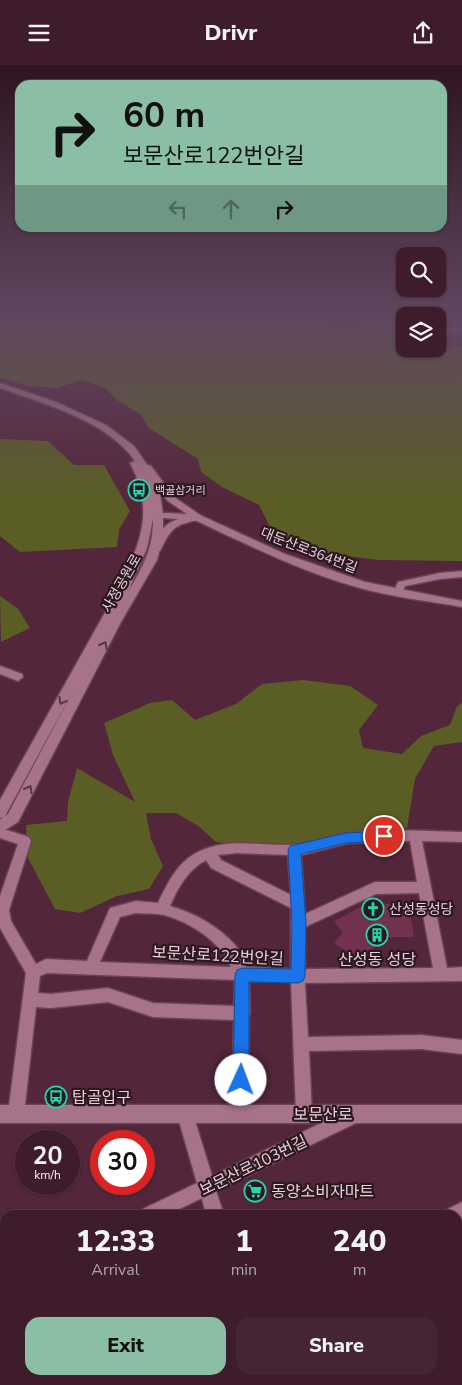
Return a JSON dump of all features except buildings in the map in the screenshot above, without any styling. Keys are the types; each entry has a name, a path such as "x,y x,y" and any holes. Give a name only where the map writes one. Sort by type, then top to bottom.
{"main road":[{"name":"사정공원로","path":"0,385 58,406 103,427 131,448 147,467 154,480 154,515 120,595 0,813"},
{"name":"사정공원로","path":"0,391 39,404 105,434 128,454 141,475 148,494 158,537 152,560 115,622 34,780 13,818 0,827"},
{"path":"147,467 171,499 199,518"},
{"name":"대둔산로364번길","path":"154,515 199,518 302,565 363,585 462,604"},
{"path":"155,551 165,529 169,525 199,518"},
{"name":"보문산로","path":"8,1114 462,1114"}],"street":[{"path":"398,593 401,584 415,580 462,575"},
{"path":"0,670 18,677"},
{"path":"0,833 25,841 2,911 4,922 33,972 30,1000 8,1114"},
{"path":"415,836 441,974"},
{"path":"162,909 177,877 186,867 210,853 242,847 294,850 346,838 462,837"},
{"path":"294,850 299,923 298,976 304,1114"},
{"path":"210,853 216,864 298,905"},
{"path":"299,923 375,887 426,887"},
{"path":"91,967 114,912 136,907 162,909 185,916 212,932 232,952 242,975 243,1013 240,1114"},
{"name":"보문산로122번안길","path":"33,972 46,966 242,975 462,974"},
{"path":"30,1000 51,1001 108,995 153,1010 243,1013"},
{"path":"302,1044 421,1042 462,1047"},
{"path":"184,1114 214,1210"},
{"name":"보문산로103번길","path":"159,1210 356,1114"}],"green space":[{"path":"13,382 76,382 57,388 28,386"},
{"path":"86,382 462,382 462,561 378,560 326,553 302,547 269,525 259,505 222,487 201,472 198,459 149,428 141,415 117,400 105,388"},
{"path":"0,439 48,441 74,465 104,465 130,511 119,530 117,547 20,552 0,536"},
{"path":"0,596 18,609 30,628 1,642"},
{"path":"303,680 350,686 378,705 359,730 363,748 402,754 421,736 450,725 457,706 462,703 462,742 434,746 415,779 407,828 334,835 291,847 237,844 216,842 197,825 176,813 146,813 151,839 163,866 149,889 117,896 80,913 55,909 28,858 26,825 67,821 68,802 77,768 135,802 113,755 104,723 150,703 172,700 195,720 236,704 262,684"}],"place":[{"name":"백골삼거리","path":"139,490"},
{"name":"산성동성당","path":"373,909"},
{"name":"산성동 성당","path":"377,935"},
{"name":"탑골입구","path":"56,1097"},
{"name":"동양소비자마트","path":"255,1191"}],"route":[{"path":"241,1080 242,975 298,976 299,923 294,850 346,838 384,836"}]}
